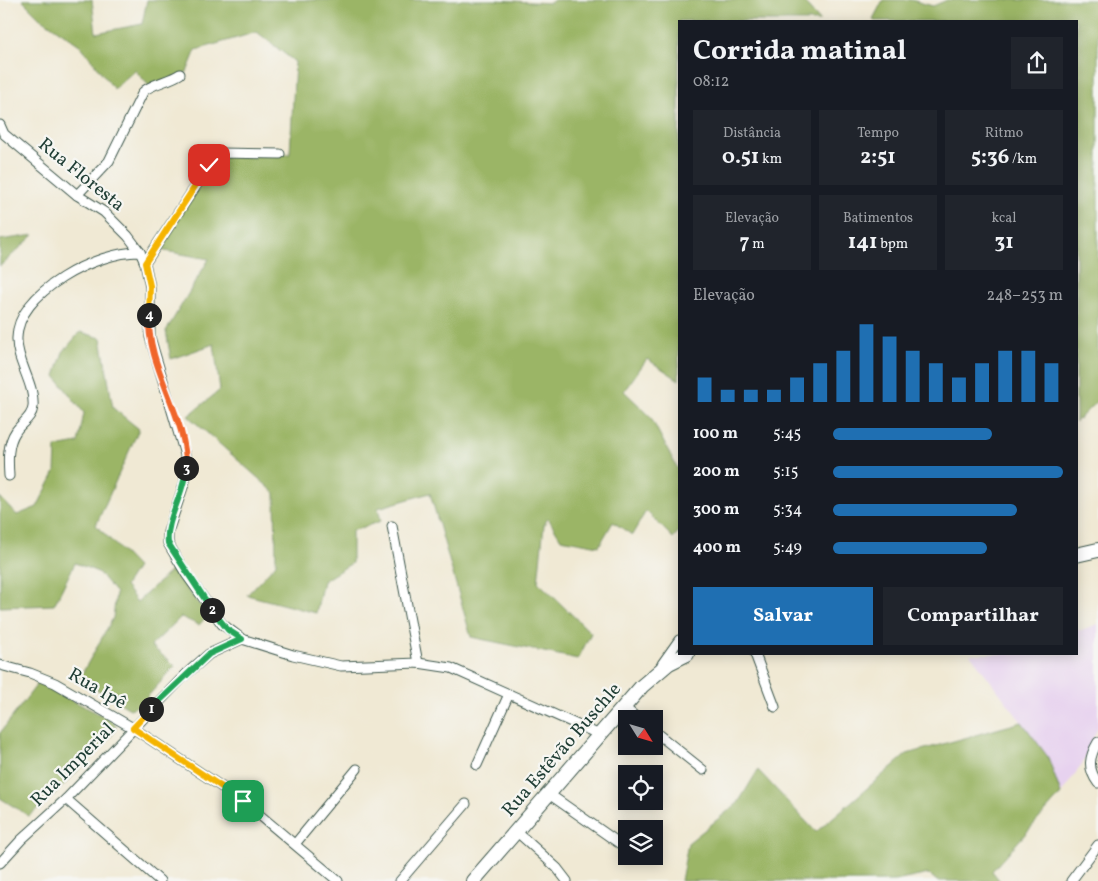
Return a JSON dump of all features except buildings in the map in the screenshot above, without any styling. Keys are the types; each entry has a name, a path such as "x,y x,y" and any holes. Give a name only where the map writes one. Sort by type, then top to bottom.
{"street":[{"path":"77,195 108,161 146,88 170,80 180,74"},
{"name":"Rua Floresta","path":"0,125 4,134 77,195 104,212 128,236 140,252 145,263 150,286 150,337 181,435 186,464 185,481 168,532 168,543 177,560 215,615 228,630 242,639"},
{"path":"145,263 215,157 222,154 280,154"},
{"path":"9,476 8,455 11,440 19,426 29,417 33,406 32,394 17,346 18,329 25,310 40,293 65,277 103,258 119,253 140,252"},
{"path":"392,526 418,663"},
{"path":"1078,555 1098,550"},
{"path":"242,639 293,655 341,666 418,663 442,666 460,672 600,735"},
{"name":"Rua Imperial","path":"0,862 20,840 66,799 133,728 209,654 242,639"},
{"path":"656,673 678,641"},
{"name":"Rua Estêvão Buschle","path":"474,881 624,707 656,673 685,655"},
{"path":"755,655 775,707"},
{"name":"Rua Ipê","path":"0,665 30,673 55,683 133,728 243,801 338,881"},
{"path":"476,765 509,694"},
{"path":"624,707 628,710"},
{"path":"663,738 703,770"},
{"path":"1098,742 1089,760 1090,770 1098,783"},
{"path":"295,844 357,769"},
{"path":"549,794 618,842"},
{"path":"66,799 160,881"},
{"path":"400,881 466,804"},
{"path":"516,831 557,868 568,881"},
{"path":"1071,881 1098,845"}],"shaded area":[{"path":"1098,624 1098,727 1082,764 1061,794 1048,757 971,655 1078,655 1078,629 1079,631"}],"green space":[{"path":"22,0 92,0 96,33 142,24 147,0 495,0 550,3 554,0 802,0 819,20 678,20 678,379 647,359 624,391 650,416 678,469 678,532 673,538 646,511 632,535 613,522 599,546 561,539 548,518 544,525 538,582 591,633 578,659 471,637 430,493 378,508 381,521 352,531 352,563 323,581 316,613 247,595 276,564 275,493 188,416 220,390 214,344 171,359 166,331 209,259 154,249 221,153 290,154 295,62 257,32 196,50 187,72 150,87 135,70 114,89 81,46 39,17"},
{"path":"883,0 911,0 933,6 947,0 1098,0 1098,400 1078,420 1078,20 873,19"},
{"path":"34,235 0,266 0,240"},
{"path":"80,332 101,338 113,408 139,429 96,525 137,567 125,586 137,602 172,570 208,615 199,625 181,617 151,646 175,666 140,705 130,709 79,679 113,618 116,593 98,572 75,563 54,605 0,607 0,497 17,515 37,507 55,472 56,447 78,443 84,413 55,376 63,352"},
{"path":"38,683 111,720 116,726 113,734 59,790 29,816 0,798 0,733"},
{"path":"1022,722 1048,757 1061,794 992,871 1000,881 937,881 929,874 895,881 681,881 688,843 738,803 758,770 816,832 907,754"}],"route":[{"path":"209,165 145,263 150,286 148,319 150,337 186,455 185,481 168,532 168,543 177,560 215,615 228,630 242,639 209,654 185,675 133,728 243,801"}]}
